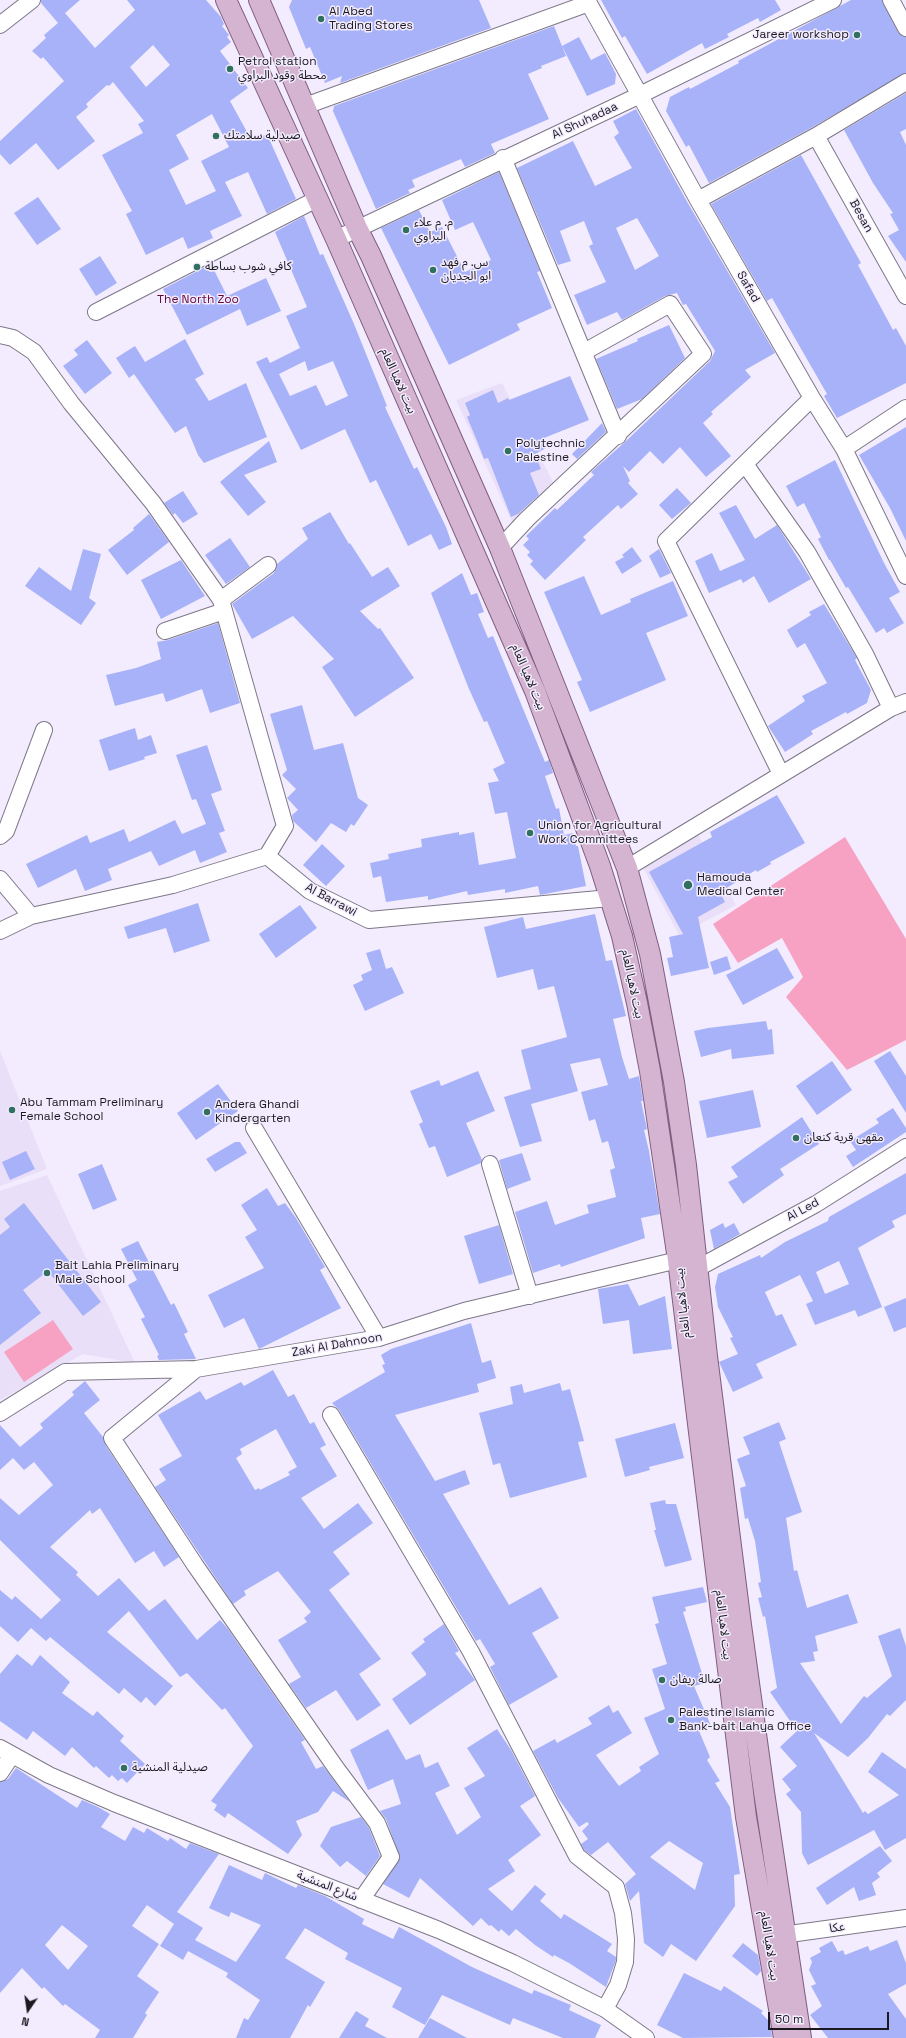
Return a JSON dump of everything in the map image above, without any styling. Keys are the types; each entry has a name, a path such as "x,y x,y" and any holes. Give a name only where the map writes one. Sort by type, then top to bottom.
{"main road":[{"name":"بيت لاهيا العام","path":"226,0 336,239 535,691 600,866 622,936 638,1003 678,1260 746,1817 777,1936 801,2038"},
{"name":"بيت لاهيا العام","path":"259,0 357,228 371,256 500,548 627,868 650,954 674,1082 686,1165 777,1936 784,2038"}],"street":[{"path":"0,25 32,0"},
{"name":"Al Shuhadaa","path":"336,239 503,158 640,95 833,0"},
{"path":"891,0 906,28"},
{"path":"305,106 588,2"},
{"name":"Safad","path":"588,2 698,200 812,398 844,449 906,576"},
{"path":"698,200 816,136 906,82"},
{"name":"Besan","path":"816,136 906,296"},
{"path":"503,158 618,436"},
{"path":"96,312 317,199"},
{"path":"500,548 527,519 618,436 703,354 670,304 584,352"},
{"path":"0,336 13,338 34,352 70,403 153,504 223,605 285,826 267,856 173,885 31,916 0,931"},
{"path":"781,774 666,541 812,398"},
{"path":"844,449 906,408"},
{"path":"745,464 807,552 865,654 891,708"},
{"path":"165,631 223,605 268,565"},
{"path":"627,868 891,708 906,702"},
{"path":"0,836 6,831 44,730"},
{"name":"Al Barrawi","path":"267,856 310,891 369,920 610,898"},
{"path":"0,879 31,916"},
{"path":"254,1128 379,1338"},
{"name":"Al Led","path":"698,1268 816,1204 906,1147"},
{"path":"490,1164 530,1296"},
{"name":"Zaki Al Dahnoon","path":"0,1413 65,1372 196,1369 379,1338 464,1311 678,1260"},
{"path":"196,1369 112,1438 195,1565 336,1768 377,1823 391,1857 361,1900"},
{"path":"331,1415 471,1652 577,1856 616,1887 625,1926 625,1962 618,1985 605,2009"},
{"path":"0,1774 6,1752"},
{"name":"شارع المنشية","path":"6,1752 49,1775 114,1803 439,1930 513,1963 605,2009 646,2038"},
{"name":"عكا","path":"777,1936 906,1918"}],"shaded area":[{"name":"Polytechnic Palestine","path":"502,383 553,482 513,524 456,400"},
{"name":"Hamouda Medical Center","path":"698,834 736,905 679,935 641,864"},
{"path":"845,837 906,939 906,1040 847,1070 786,997 803,977 782,938 738,963 713,924"},
{"name":"Abu Tammam Preliminary Female School","path":"0,1051 47,1169 0,1186"},
{"name":"Bait Lahia Preliminary Male School","path":"47,1175 135,1363 83,1354 0,1400 0,1191"},
{"path":"53,1320 73,1349 24,1382 4,1352"}],"building":[{"path":"41,0 80,0 65,13 95,48 135,10 127,0 206,0 221,17 224,24 222,26 229,35 227,37 231,42 220,51 248,88 230,101 252,141 267,134 296,199 267,214 248,172 225,182 242,216 210,231 213,238 188,249 183,237 146,255 126,214 132,211 102,155 143,133 138,124 144,121 113,82 109,86 107,85 86,104 88,107 76,117 95,141 58,170 36,143 10,165 0,154 0,141 64,81 43,57 41,59 32,51 46,38 44,35 58,23 41,3","holes":["153,45 170,65 146,87 130,67","212,114 229,147 201,161 216,191 186,205 169,170 189,159 176,135"]},
{"path":"292,0 479,0 491,28 340,83 342,76 325,83 310,47 306,49 289,7"},
{"path":"601,0 775,0 781,10 760,22 758,18 727,34 729,37 705,49 702,43 647,74 625,36 622,38"},
{"path":"851,0 882,0 898,32 906,37 906,73 811,128 709,183 689,145 686,147 666,111 670,97 689,87 690,89 739,63 738,61"},
{"path":"554,26 566,56 541,66 542,68 528,74 549,119 491,144 495,153 465,167 461,159 412,180 415,187 408,190 410,193 376,209 333,111 334,106"},
{"path":"579,37 591,60 605,53 616,74 615,84 587,96 562,46"},
{"path":"906,93 906,129 900,132 906,145 906,262 888,236 899,230 890,214 893,213 873,183 844,130"},
{"path":"636,109 685,198 775,353 745,370 751,377 711,412 713,414 703,423 731,456 706,477 680,447 663,464 650,451 629,472 623,466 630,481 628,483 638,494 621,509 618,505 583,537 586,540 545,580 530,564 533,561 527,555 530,552 523,545 529,539 526,536 555,508 557,510 594,475 591,472 625,442 710,361 715,351 686,304 683,305 677,293 665,296 622,320 617,312 587,325 574,295 606,282 589,246 593,244 584,221 560,231 571,261 558,265 517,168 573,141 595,186 632,168 614,137 619,133 613,121","holes":["637,218 659,256 635,270 616,228"]},
{"path":"801,155 861,263 858,265 893,330 896,328 906,346 906,383 837,418 824,396 827,394 772,298 767,301 711,204"},
{"path":"499,172 540,271 537,272 552,308 517,324 520,330 449,365 381,228 419,210 430,232 442,227 465,272 491,260 473,222 455,230 442,200"},
{"path":"38,197 61,229 37,245 14,213"},
{"path":"304,216 320,255 323,254 354,324 387,406 385,407 414,469 417,467 446,527 452,544 439,550 431,534 408,546 376,480 370,483 345,429 301,450 256,362 267,357 270,363 300,348 286,316 307,307 275,232","holes":["305,361 308,371 333,361 348,396 326,406 316,385 290,396 279,374"]},
{"path":"100,256 117,283 96,296 79,269"},
{"name":"The North Zoo","path":"211,264 227,296 266,278 281,311 247,326 240,309 187,335 163,289"},
{"path":"669,325 685,358 642,399 617,409 596,359 638,341 637,339"},
{"path":"185,339 204,374 195,379 209,401 246,383 267,437 204,463 198,455 186,426 175,433 134,374 129,378 116,358 135,346 145,362"},
{"path":"87,340 112,373 85,394 63,366 78,355 74,350"},
{"name":"Polytechnic Palestine","path":"570,376 589,420 544,438 548,447 535,454 541,469 530,473 539,495 518,514 511,517 488,458 484,459 467,417 470,415 465,403 493,390 498,403"},
{"path":"602,423 606,432 577,459 572,454"},
{"path":"906,427 906,541 890,508 859,455"},
{"path":"269,441 277,462 244,475 266,502 248,516 220,482"},
{"path":"835,460 884,563 900,592 889,598 904,623 887,633 884,628 876,633 848,587 846,588 829,560 818,539 821,537 804,503 797,507 786,486"},
{"path":"677,488 691,503 672,519 659,505"},
{"path":"183,491 198,514 183,523 175,513 173,515 164,503"},
{"path":"736,505 755,539 777,525 811,579 769,603 754,576 743,583 741,579 709,593 695,561 712,553 720,571 745,560 719,513"},
{"path":"330,512 349,544 350,543 372,577 388,567 400,586 360,611 378,629 380,628 414,678 355,717 322,667 334,659 293,616 252,639 232,604 274,573 277,564 308,539 302,528"},
{"path":"149,514 169,542 127,575 108,550 134,530 133,528"},
{"path":"230,538 250,567 226,584 205,555"},
{"path":"632,547 642,561 622,574 615,562 624,557 622,555"},
{"path":"83,549 101,554 89,598 96,603 81,625 25,586 39,567 71,591"},
{"path":"659,549 671,573 660,578 649,556"},
{"path":"181,560 205,596 161,619 141,580"},
{"path":"462,573 471,595 477,593 484,612 478,614 488,638 493,636 545,762 549,760 553,773 545,776 556,809 559,808 564,835 573,833 576,846 578,846 586,886 540,895 538,886 505,893 505,889 468,895 467,891 428,900 428,896 386,902 381,876 373,878 370,863 389,859 388,854 422,847 421,839 459,832 459,835 474,832 479,865 516,858 507,812 495,814 488,783 499,781 493,769 505,763 487,721 484,722 469,689 431,593"},
{"path":"584,576 601,615 631,602 630,599 673,581 688,616 646,633 666,680 590,712 577,682 582,680 544,592"},
{"path":"824,604 857,658 855,660 871,690 867,703 847,714 846,712 811,731 813,734 785,752 768,726 805,701 802,696 827,683 805,643 797,648 787,630 811,615 809,612"},
{"path":"218,623 240,703 210,713 202,689 166,702 163,693 115,706 106,675 136,668 161,659 157,642 168,640"},
{"path":"302,705 314,750 343,743 358,798 368,805 354,826 351,824 346,832 331,823 316,842 293,821 292,815 298,810 287,798 296,789 282,775 287,770 270,714"},
{"path":"135,728 138,740 151,735 157,753 144,757 145,759 109,771 99,740"},
{"path":"207,745 222,790 211,794 225,831 219,833 227,852 200,863 195,850 159,866 151,851 108,869 112,880 85,891 76,869 38,888 26,864 87,835 90,843 124,829 129,842 175,820 182,834 206,824 196,799 192,800 176,755"},
{"path":"777,795 805,843 770,862 771,864 757,872 756,870 720,892 725,902 698,917 709,968 671,976 667,958 673,957 669,937 683,934 649,872 712,837 710,832"},
{"path":"322,844 345,866 326,886 303,865"},
{"path":"198,903 210,941 174,953 166,928 128,939 124,927"},
{"path":"300,905 317,928 276,958 259,934"},
{"path":"595,914 606,961 612,960 626,1016 613,1019 622,1057 629,1079 639,1076 643,1101 641,1101 647,1129 644,1130 660,1214 641,1218 645,1238 561,1267 560,1264 533,1273 515,1212 547,1201 555,1225 589,1213 587,1205 616,1197 610,1170 615,1168 608,1141 602,1143 595,1119 589,1121 581,1092 608,1085 600,1058 570,1064 578,1091 531,1104 542,1141 520,1147 504,1097 531,1089 521,1050 567,1037 554,986 538,990 533,969 497,978 484,927 523,917 526,929"},
{"path":"777,948 794,978 743,1005 726,975"},
{"path":"380,949 386,969 392,967 404,993 365,1011 353,985 363,980 361,975 372,970 366,953"},
{"path":"727,956 731,969 714,975 710,962"},
{"path":"766,1021 768,1030 772,1029 774,1054 732,1059 731,1049 701,1057 694,1031"},
{"path":"890,1051 906,1076 906,1113 874,1061"},
{"path":"832,1061 852,1090 817,1115 796,1086"},
{"path":"478,1071 495,1111 466,1123 482,1160 481,1163 447,1177 435,1146 429,1148 419,1124 423,1122 410,1091 439,1080 441,1086"},
{"name":"Andera Ghandi Kindergarten","path":"218,1084 238,1111 196,1140 177,1113"},
{"path":"753,1090 761,1127 707,1138 699,1101"},
{"path":"893,1108 906,1128 906,1132 853,1167 846,1156 856,1150 850,1141 879,1123 876,1119"},
{"path":"802,1117 819,1144 780,1169 784,1175 743,1204 728,1182 738,1177 731,1167"},
{"path":"235,1142 240,1142 247,1153 215,1172 206,1159"},
{"path":"26,1151 35,1169 10,1180 2,1162"},
{"path":"522,1153 531,1180 507,1189 499,1160"},
{"path":"102,1164 117,1200 93,1210 78,1174"},
{"path":"906,1173 906,1214 892,1221 895,1227 858,1248 882,1307 858,1317 855,1310 815,1325 806,1304 813,1301 800,1275 765,1292 776,1316 782,1314 797,1345 756,1364 763,1378 733,1392 719,1362 738,1354 730,1338 733,1337 718,1307 715,1287 718,1274 760,1255 761,1258 785,1242 828,1221 829,1217","holes":["839,1261 849,1284 825,1294 816,1272"]},
{"path":"267,1188 278,1206 285,1203 296,1218 325,1267 320,1270 341,1308 259,1349 244,1318 224,1328 208,1295 264,1268 245,1237 257,1230 241,1205"},
{"path":"24,1203 101,1302 83,1316 48,1271 23,1290 41,1313 0,1345 0,1235 10,1227 4,1219"},
{"path":"723,1223 725,1228 734,1223 740,1234 714,1249 710,1230"},
{"path":"499,1225 513,1274 479,1284 464,1236"},
{"path":"138,1241 171,1305 174,1303 188,1332 184,1334 196,1359 159,1360 157,1356 159,1355 141,1319 145,1317 128,1285 137,1280 121,1249"},
{"path":"628,1284 639,1306 665,1296 672,1349 633,1354 629,1320 603,1324 598,1289"},
{"path":"906,1298 906,1327 894,1332 884,1307"},
{"path":"471,1323 482,1363 491,1360 496,1378 477,1384 479,1392 395,1415 435,1481 465,1470 470,1484 443,1494 509,1605 541,1587 559,1618 532,1633 558,1677 509,1705 490,1667 495,1664 480,1639 476,1641 339,1410 332,1403 385,1372 382,1365 385,1364 381,1355 391,1349"},
{"path":"273,1370 288,1397 294,1394 310,1424 314,1422 326,1445 320,1448 337,1476 301,1498 324,1529 358,1503 373,1523 333,1552 350,1574 329,1590 381,1659 359,1674 381,1705 357,1721 336,1690 306,1708 289,1684 301,1677 278,1640 307,1622 304,1618 311,1612 278,1571 244,1591 246,1595 233,1604 155,1487 166,1480 159,1469 182,1456 158,1415 200,1391 206,1400 241,1382 244,1386","holes":["276,1429 297,1467 288,1472 290,1475 260,1490 259,1488 255,1490 236,1458 242,1454 240,1449"]},
{"path":"85,1381 100,1400 84,1413 103,1437 106,1446 179,1557 164,1567 154,1551 135,1563 100,1508 92,1514 90,1510 50,1547 78,1572 76,1575 98,1596 119,1578 149,1611 165,1599 197,1640 220,1620 228,1629 305,1740 301,1742 316,1769 323,1766 350,1802 333,1791 318,1812 296,1821 302,1835 288,1854 228,1813 225,1818 214,1810 217,1805 211,1801 253,1746 225,1708 222,1710 187,1673 180,1677 129,1611 107,1632 173,1686 155,1706 146,1697 141,1703 124,1688 119,1694 50,1637 46,1641 31,1628 18,1642 0,1626 0,1590 12,1600 15,1596 41,1619 61,1600 0,1540 0,1498 19,1515 53,1485 34,1462 24,1470 13,1458 0,1470 0,1425 20,1447 43,1428 40,1424 74,1395 72,1392"},
{"path":"560,1383 562,1391 570,1389 584,1441 578,1442 587,1477 510,1498 500,1463 493,1465 479,1413 513,1404 510,1387 522,1384 524,1393"},
{"path":"779,1422 786,1439 779,1442 802,1512 786,1518 794,1571 797,1570 807,1608 848,1594 858,1623 815,1636 818,1651 813,1652 815,1661 800,1663 841,1724 864,1696 867,1698 892,1676 878,1636 900,1628 906,1646 906,1700 890,1716 887,1714 868,1738 848,1757 814,1733 863,1813 865,1811 868,1814 899,1795 868,1772 882,1752 906,1769 906,1838 885,1850 874,1830 808,1865 802,1853 801,1812 786,1794 791,1790 782,1779 797,1766 780,1747 797,1731 770,1692 777,1688 765,1616 763,1617 758,1598 762,1597 758,1583 761,1582 755,1541 748,1518 745,1519 740,1488 746,1486 737,1459 750,1454 743,1437"},
{"path":"675,1423 684,1458 649,1467 650,1470 625,1477 615,1439"},
{"path":"665,1500 666,1504 676,1504 692,1560 665,1567 654,1530 656,1530 650,1503"},
{"path":"703,1587 707,1602 685,1607 686,1611 683,1612 705,1683 694,1686 711,1726 699,1731 710,1757 707,1760 720,1781 715,1783 730,1807 740,1874 734,1875 735,1906 696,1961 671,1944 663,1957 644,1943 639,1891 630,1901 625,1884 636,1874 608,1842 591,1855 584,1850 581,1844 588,1839 582,1831 589,1824 587,1822 579,1827 558,1798 533,1751 555,1739 557,1743 592,1724 588,1718 609,1705 613,1713 618,1710 632,1733 596,1755 619,1786 641,1771 639,1767 659,1754 644,1718 665,1709 652,1669 667,1664 655,1624 659,1623 652,1597","holes":["669,1841 703,1863 695,1890 650,1857"]},
{"path":"444,1624 459,1651 455,1653 475,1680 410,1725 392,1699 426,1675 411,1653 425,1642 423,1639"},
{"path":"17,1654 32,1666 40,1655 70,1682 62,1693 93,1716 97,1711 124,1736 120,1741 145,1764 127,1783 122,1778 118,1781 112,1775 109,1778 96,1766 94,1768 72,1747 65,1756 33,1731 27,1740 0,1721 0,1674"},
{"path":"388,1729 406,1760 420,1754 425,1768 438,1762 450,1786 435,1793 457,1835 481,1817 464,1788 485,1776 467,1748 497,1729 511,1750 535,1796 520,1806 541,1835 508,1860 515,1871 488,1889 512,1911 535,1885 546,1894 540,1901 561,1919 564,1914 612,1944 607,1951 616,1957 616,1960 606,1987 569,1963 554,1955 553,1957 535,1945 516,1929 509,1936 501,1929 499,1932 491,1925 489,1926 481,1918 473,1926 420,1878 409,1898 383,1884 400,1858 386,1819 380,1811 401,1804 393,1779 368,1790 350,1750"},
{"path":"16,1768 77,1808 82,1800 98,1807 110,1814 101,1827 125,1841 133,1827 144,1833 147,1828 168,1841 170,1838 186,1849 190,1843 219,1854 177,1912 203,1928 195,1940 236,1962 261,1925 231,1912 229,1917 209,1908 229,1865 262,1880 265,1873 296,1888 298,1885 325,1896 364,1919 362,1924 393,1939 399,1927 472,1967 532,1994 534,1990 571,2005 569,2010 601,2025 595,2038 563,2038 513,2018 510,2025 442,1995 425,2025 392,2007 402,1988 345,1959 348,1953 305,1928 285,1958 325,1982 310,2007 308,2005 290,2038 236,2038 244,2018 248,2020 260,2000 226,1977 228,1973 188,1951 183,1960 160,1946 174,1924 147,1905 132,1926 159,1944 137,1976 159,1992 145,2013 147,2015 133,2038 95,2038 100,2030 65,2004 63,2006 44,1987 42,1989 22,1968 0,1993 0,1782 8,1779","holes":["62,1925 88,1946 68,1970 45,1945"]},
{"path":"361,1817 369,1828 380,1856 366,1876 347,1861 340,1867 320,1846 331,1827"},
{"path":"880,1846 892,1861 877,1873 880,1877 872,1883 876,1895 859,1901 854,1887 827,1905 816,1888"},
{"path":"897,1940 906,1963 906,1984 888,1994 906,2019 906,2038 828,2038 810,2015 822,2006 811,1986 816,1984 809,1970 812,1962 810,1958 821,1952 819,1948 832,1941 838,1952 843,1950 845,1955 868,1946 870,1951"},
{"path":"743,1943 758,1955 761,1971 757,1976 732,1956"},
{"path":"684,1973 721,1991 724,1986 763,2011 761,2013 770,2022 772,2037 683,2038 657,2025"},
{"path":"356,2011 369,2019 365,2026 387,2038 339,2038"},
{"path":"430,2018 467,2038 418,2038"}],"place":[{"name":"Al Abed Trading Stores","path":"321,19"},
{"name":"Jareer workshop","path":"857,35"},
{"name":"Petrol station محطة وقود البراوي","path":"230,69"},
{"name":"صيدلية سلامتك","path":"216,136"},
{"name":"م. م علاء البراوي","path":"406,230"},
{"name":"كافي شوب بساطة","path":"197,267"},
{"name":"س. م فهد ابو الجديان","path":"433,270"},
{"name":"Polytechnic Palestine","path":"508,451"},
{"name":"Union for Agricultural Work Committees","path":"530,833"},
{"name":"Hamouda Medical Center","path":"688,885"},
{"name":"Abu Tammam Preliminary Female School","path":"12,1110"},
{"name":"Andera Ghandi Kindergarten","path":"207,1112"},
{"name":"مقهى قرية كنعان","path":"796,1138"},
{"name":"Bait Lahia Preliminary Male School","path":"47,1273"},
{"name":"صالة ريفان","path":"662,1680"},
{"name":"Palestine Islamic Bank-bait Lahya Office","path":"671,1720"},
{"name":"صيدلية المنشية","path":"124,1768"}]}
